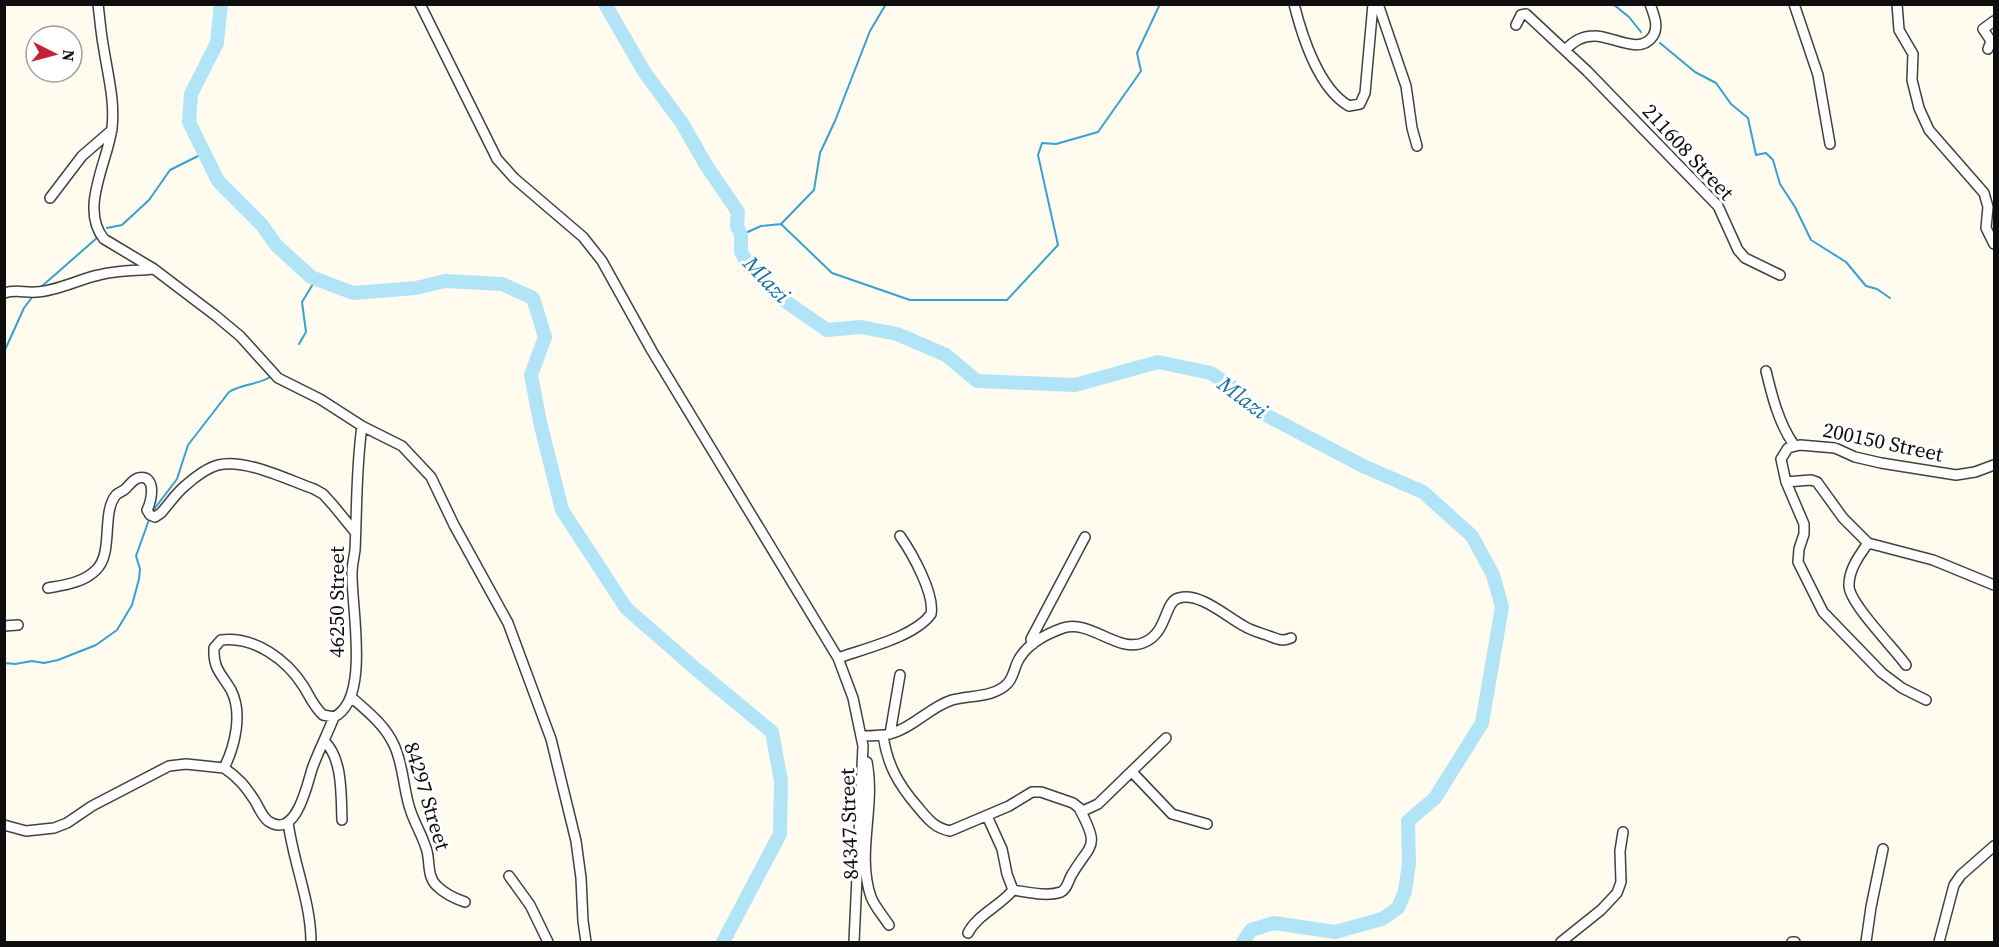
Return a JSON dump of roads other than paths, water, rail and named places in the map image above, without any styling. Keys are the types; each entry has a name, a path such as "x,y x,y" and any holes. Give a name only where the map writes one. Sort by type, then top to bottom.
{"street":[{"path":"98,4 104,51 111,81 112,130 97,184 95,207 99,232 104,239 154,268 240,336 278,378 402,446 431,477 454,525 508,623 551,739 571,817 581,878 586,942"},
{"path":"420,4 497,159 514,178 583,237 602,261 652,351 838,658 853,698 862,741 854,942"},
{"path":"1294,4 1301,33 1321,74 1333,92 1349,106 1360,104 1365,93 1373,4"},
{"path":"1378,4 1406,86 1412,128 1418,146"},
{"path":"1565,50 1574,42 1591,36 1607,37 1630,44 1645,43 1650,40 1656,29 1650,4"},
{"path":"1794,4 1818,75 1830,144"},
{"path":"1897,4 1899,30 1913,54 1912,80 1919,108 1929,130 1983,193 1988,207 1986,228 1995,244"},
{"name":"211608 Street","path":"1516,25 1521,15 1526,14 1565,50 1718,206 1738,250 1745,258 1780,275"},
{"path":"1988,49 1991,41 1983,29 1995,21"},
{"path":"50,198 82,156 112,130"},
{"path":"4,293 20,290 35,292 106,273 127,269 139,271 154,268"},
{"path":"1766,370 1782,425 1794,445"},
{"name":"46250 Street","path":"351,697 358,640 352,572 356,479 362,426"},
{"name":"200150 Street","path":"1926,700 1902,688 1882,673 1823,612 1798,562 1804,524 1786,482 1781,459 1788,448 1794,445 1829,447 1881,464 1956,475 1975,472 1995,465"},
{"path":"48,588 88,577 98,569 108,536 107,521 116,495 137,478 144,478 150,482 153,491 147,510 155,517 187,484 211,469 231,464 250,467 323,494 355,532"},
{"path":"1786,482 1811,480 1817,482 1844,518 1868,543 1933,560 1995,585"},
{"path":"838,658 897,636 922,624 931,614 931,602 927,588 900,536"},
{"path":"1033,645 1031,639 1085,537"},
{"path":"1868,543 1856,561 1850,576 1850,593 1859,609 1906,665"},
{"path":"862,741 908,727 945,703 999,689 1007,684 1013,676 1018,661 1033,645 1047,635 1071,626 1085,627 1127,644 1140,644 1155,636 1163,626 1172,602 1179,598 1186,597 1217,608 1254,631 1281,640 1291,638"},
{"path":"4,626 18,625"},
{"path":"224,768 233,747 236,714 231,690 216,669 213,660 214,648 221,640 238,640 273,654 298,679 317,710 328,718 342,711 351,697"},
{"path":"900,675 882,735 894,775 930,822 941,829 950,831 1009,806 1032,792 1073,803 1080,810 1090,828 1092,843 1086,856 1071,875 1065,889 1049,893 1013,890 996,907 974,923 968,933"},
{"name":"84297 Street","path":"351,697 379,722 395,746 400,759 411,813 428,854 432,879 437,887 465,902"},
{"path":"5,825 26,831 54,828 169,766 186,764 224,768 238,777 268,820 280,824 288,822 302,802 312,770 334,717"},
{"path":"1080,810 1087,811 1098,804 1166,738"},
{"path":"324,741 333,751 338,769 342,819"},
{"name":"84347 Street","path":"862,741 870,782 865,870 872,900 889,925"},
{"path":"1132,772 1172,814 1207,824"},
{"path":"987,816 1002,849 1013,890"},
{"path":"288,822 293,855 305,899 311,942"},
{"path":"1561,942 1601,910 1617,893 1621,882 1620,848 1623,832"},
{"path":"1939,942 1954,885 1961,875 1995,846"},
{"path":"1866,942 1883,849"},
{"path":"509,876 530,905 548,942"}],"waterway":[{"path":"221,4 217,43 191,94 189,122 218,181 262,225 276,245 311,277 353,293 416,288 445,281 502,284 533,298 545,337 531,375 562,510 626,608 772,732 781,781 780,834 723,942"},
{"name":"Mlazi","path":"605,4 645,73 682,123 706,165 738,212 737,226 741,235 741,252 749,266 785,301 827,330 861,327 897,334 946,355 977,381 1075,385 1158,362 1211,373 1236,390 1247,405 1363,466 1423,492 1472,536 1493,575 1502,607 1482,723 1435,798 1408,821 1409,864 1405,891 1398,908 1382,919 1335,932 1274,923 1251,930 1243,942"},
{"path":"741,235 761,226 781,224 814,190 820,153 870,31 886,4"},
{"path":"781,224 832,273 910,300 1007,300 1058,245 1038,155 1042,143 1056,144 1098,132 1141,71 1137,53 1160,4"},
{"path":"1613,4 1629,17 1641,32"},
{"path":"1660,43 1695,72 1716,83 1731,104 1748,118 1756,155 1766,153 1773,160 1780,184 1795,207 1811,240 1846,262 1866,286 1877,289 1890,298"},
{"path":"107,228 122,225 149,200 170,170 204,153"},
{"path":"41,287 98,237"},
{"path":"299,344 306,332 302,302 316,279"},
{"path":"4,352 24,308 33,296"},
{"path":"152,512 177,479 188,445 229,392 272,376"},
{"path":"4,663 32,661 44,663 58,660 96,645 117,630 132,605 140,569 136,556 150,517"}]}
